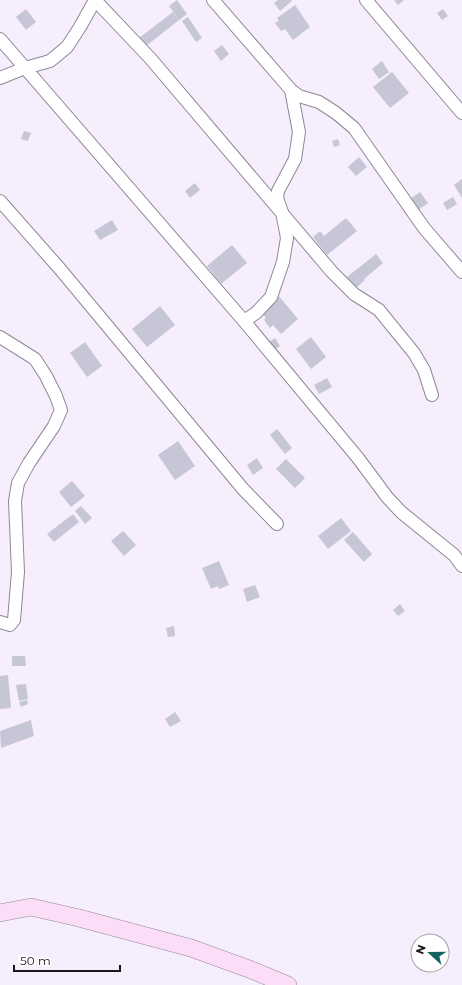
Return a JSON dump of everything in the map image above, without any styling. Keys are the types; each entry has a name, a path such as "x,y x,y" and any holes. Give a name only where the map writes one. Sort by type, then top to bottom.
{"street":[{"path":"0,78 25,68 50,61 67,47 95,0 150,58 343,283 354,294 379,310 414,354 424,370 432,395"},
{"path":"213,0 291,90 299,96 319,102 336,113 354,128 424,228 462,272"},
{"path":"366,0 462,113"},
{"path":"0,39 244,321 358,458 387,497 402,512 454,555 462,566"},
{"path":"244,321 256,313 271,297 277,284 283,262 287,238 282,212 277,198 278,191 295,159 299,132 291,90"},
{"path":"0,201 60,269 243,489 277,524"},
{"path":"0,337 34,359 46,376 61,410 54,426 29,463 18,483 15,501 18,572 14,620 10,624 0,622"},
{"path":"0,913 31,907 79,918 192,948 288,985"}],"building":[{"path":"177,0 187,14 179,20 169,6"},
{"path":"278,0 292,1 280,11 274,3"},
{"path":"394,0 404,0 398,5"},
{"path":"295,5 310,27 293,40 285,29 281,31 275,23 279,21 277,18"},
{"path":"26,9 36,22 26,30 16,17"},
{"path":"443,9 448,16 442,20 437,13"},
{"path":"173,12 179,20 146,46 139,38"},
{"path":"188,17 202,38 196,42 182,21"},
{"path":"222,45 229,54 221,61 214,51"},
{"path":"382,61 389,72 379,79 372,69"},
{"path":"392,72 409,93 390,108 373,87"},
{"path":"24,131 31,133 28,141 21,139"},
{"path":"338,139 340,145 334,147 332,141"},
{"path":"359,157 367,167 356,176 348,167"},
{"path":"462,179 462,198 454,185"},
{"path":"195,183 200,190 190,198 185,191"},
{"path":"420,192 428,203 418,210 410,199"},
{"path":"453,197 457,204 447,210 443,203"},
{"path":"346,218 357,231 327,255 313,237 320,231 324,236"},
{"path":"112,220 118,230 100,240 94,231"},
{"path":"232,245 247,263 221,284 207,266"},
{"path":"376,254 383,263 356,288 347,277"},
{"path":"278,295 298,319 281,334 273,325 270,328 264,320 266,318 260,311"},
{"path":"160,306 175,325 147,347 132,329"},
{"path":"311,337 326,357 311,369 296,349"},
{"path":"275,338 280,346 272,352 266,344"},
{"path":"85,342 102,366 87,377 70,353"},
{"path":"327,378 332,387 319,394 314,385"},
{"path":"277,429 292,448 285,454 270,435"},
{"path":"178,441 195,466 175,480 158,455"},
{"path":"257,458 263,468 253,475 247,465"},
{"path":"286,459 305,478 295,488 276,469"},
{"path":"72,481 85,496 71,507 59,492"},
{"path":"81,506 92,518 85,524 75,511"},
{"path":"73,514 79,522 54,542 47,534"},
{"path":"341,518 351,531 328,549 318,536"},
{"path":"123,531 136,545 124,556 111,541"},
{"path":"353,532 372,554 364,562 344,540"},
{"path":"219,561 229,585 219,589 218,586 211,589 202,568"},
{"path":"255,585 260,597 247,602 243,589"},
{"path":"400,604 405,611 398,616 393,610"},
{"path":"174,626 175,636 168,637 166,628"},
{"path":"12,656 25,656 26,666 12,666"},
{"path":"8,675 11,708 0,709 0,676"},
{"path":"26,684 28,699 19,701 16,685"},
{"path":"27,700 28,704 21,707 19,702"},
{"path":"175,712 181,721 170,727 165,719"},
{"path":"31,720 34,736 1,748 0,731"}]}
